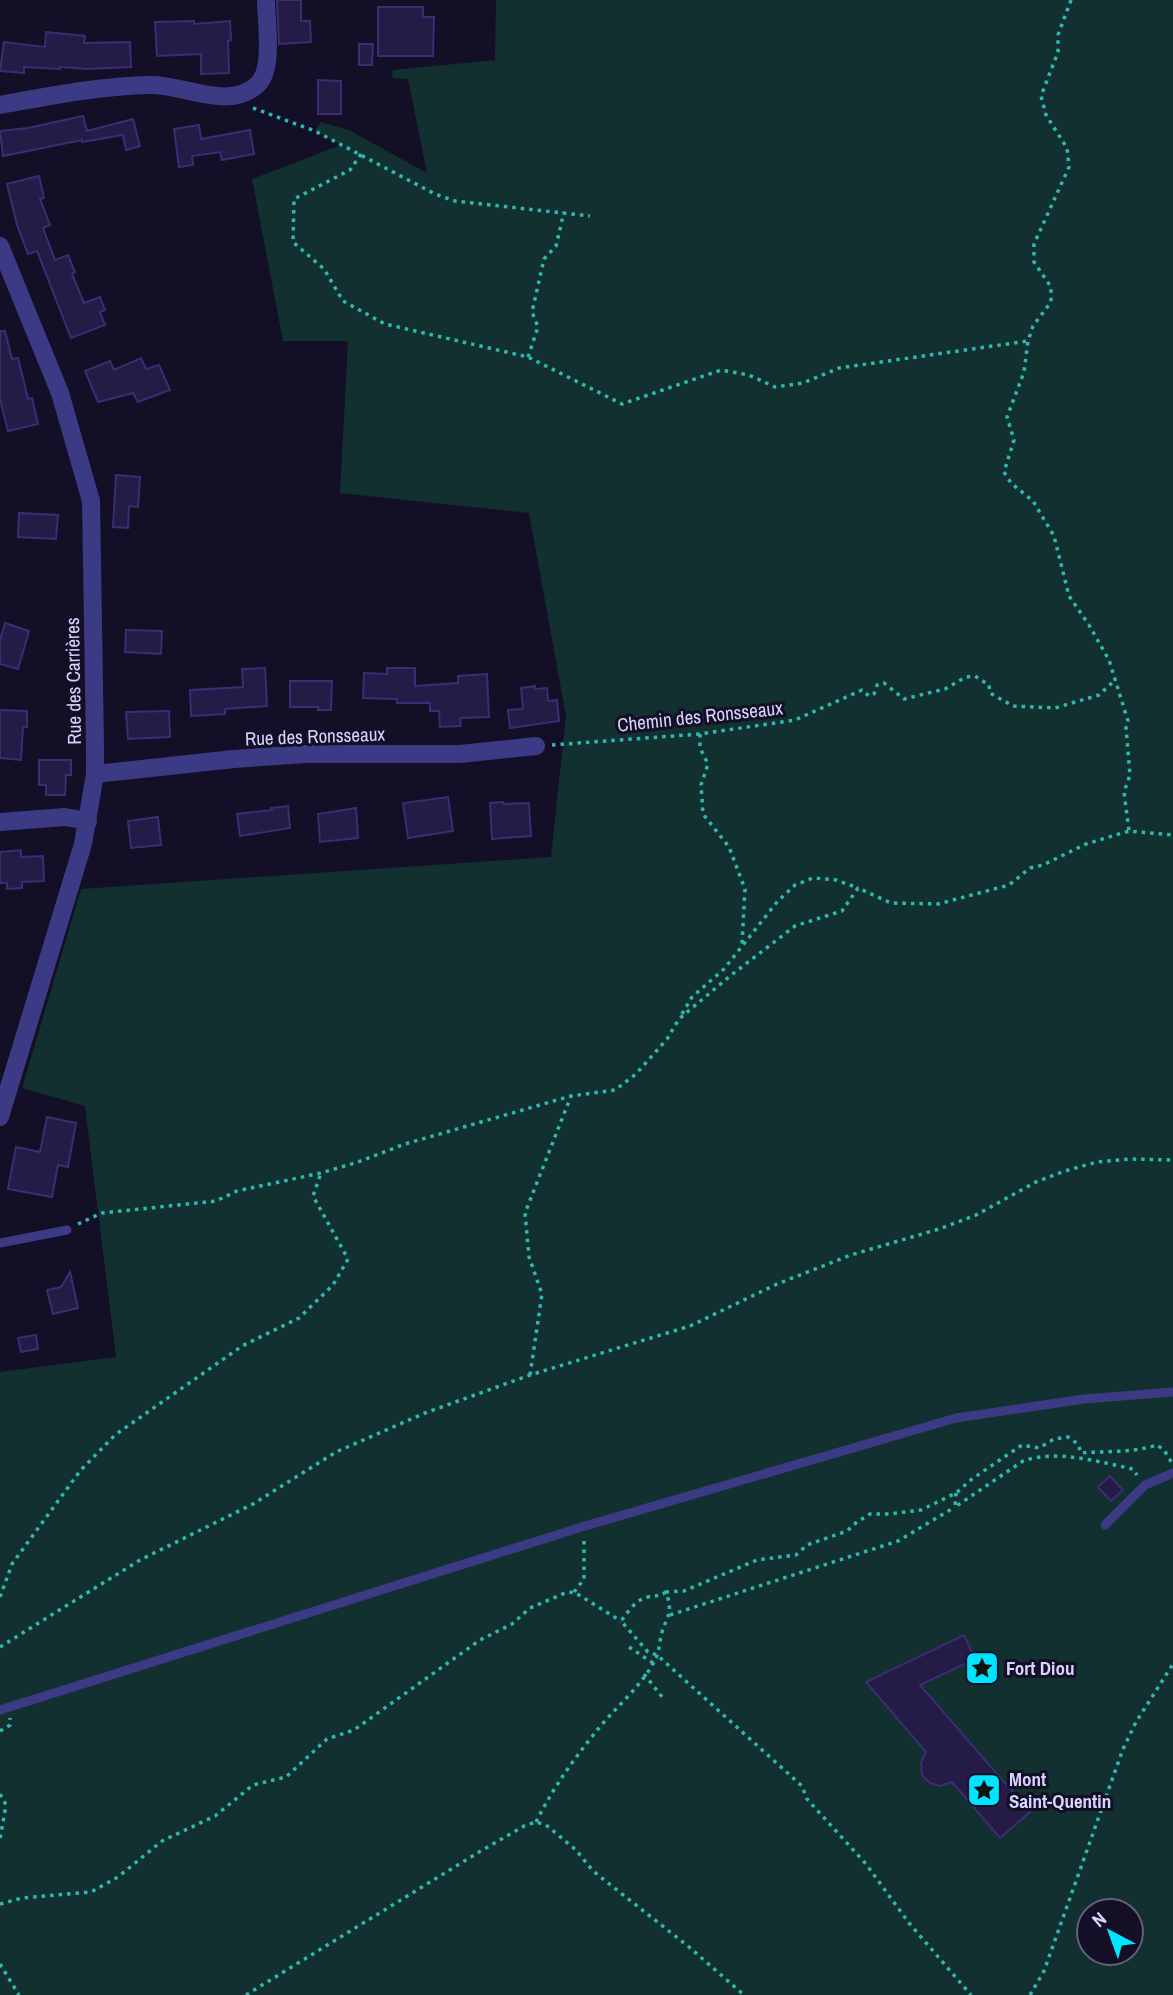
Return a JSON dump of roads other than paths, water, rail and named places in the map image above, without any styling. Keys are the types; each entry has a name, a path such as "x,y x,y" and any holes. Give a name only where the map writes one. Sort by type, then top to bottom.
{"street":[{"path":"0,105 83,89 153,84 231,97 246,93 260,82 267,66 266,0"},
{"name":"Rue des Carrières","path":"0,246 60,393 91,501 95,774 88,821 0,1118"},
{"name":"Rue des Ronsseaux","path":"95,774 293,755 460,754 536,746"},
{"path":"0,822 65,817 88,821"}],"lane":[{"path":"0,1243 66,1230"},
{"path":"0,1710 585,1526 956,1418 1084,1398 1173,1392"},
{"path":"1105,1525 1145,1485 1173,1473"}],"place":[{"name":"Fort Diou","path":"982,1668"},
{"name":"Mont Saint-Quentin","path":"984,1790"}]}
